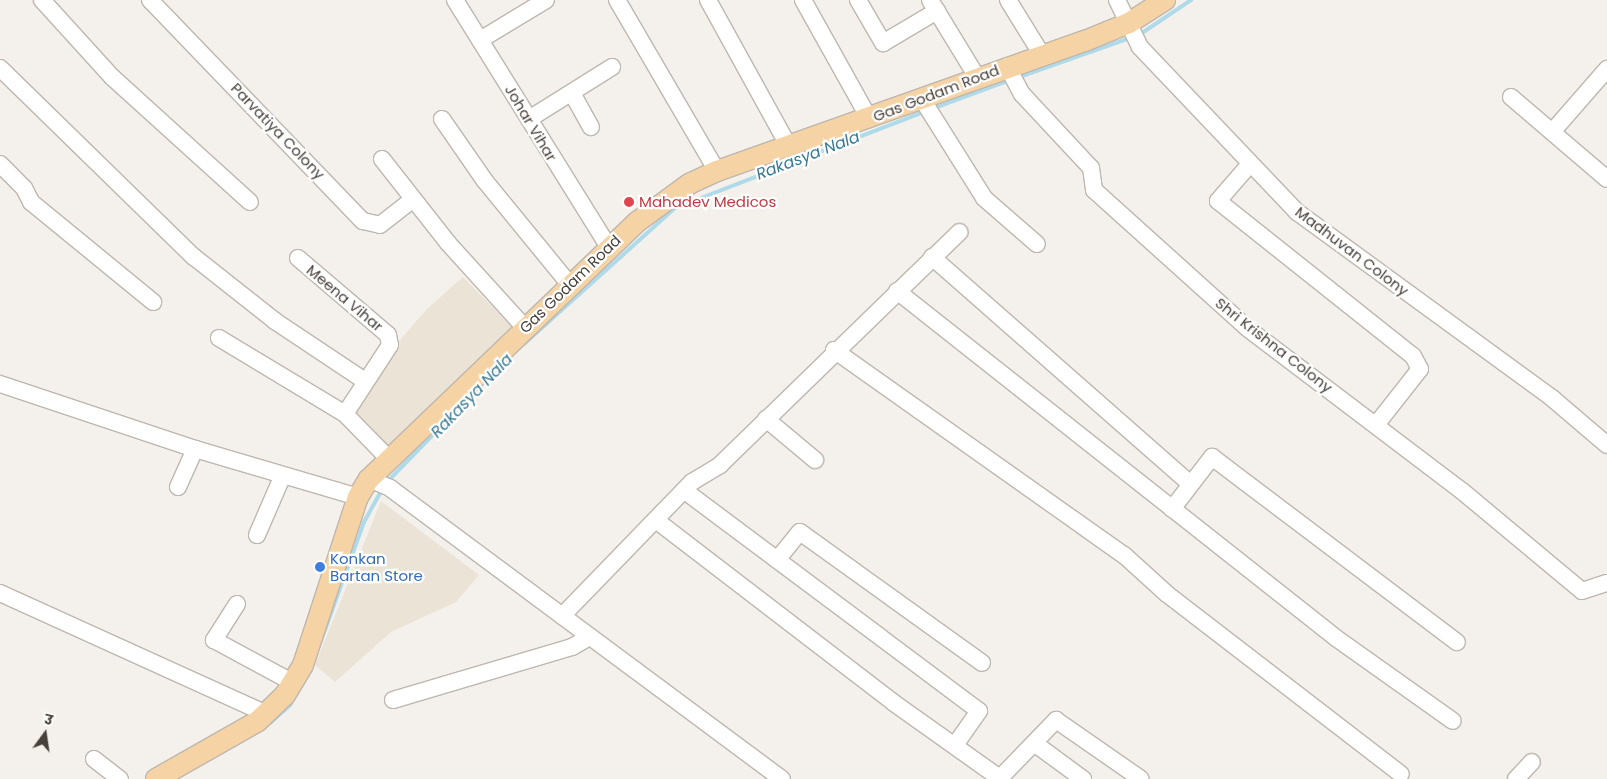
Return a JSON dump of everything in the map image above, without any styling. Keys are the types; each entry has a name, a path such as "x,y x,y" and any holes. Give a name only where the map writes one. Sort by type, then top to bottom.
{"main road":[{"name":"Gas Godam Road","path":"156,779 266,713 292,682 323,610 358,497 380,484 387,458 570,285 608,246 689,184 717,171 868,118 926,107 977,77 1012,76 1042,55 1134,34 1165,0"}],"street":[{"path":"42,0 112,77 250,202"},
{"name":"Parvatiya Colony","path":"150,0 363,221 380,225 412,200"},
{"name":"Johar Vihar","path":"455,0 608,246"},
{"path":"480,40 546,0"},
{"path":"617,0 717,171"},
{"path":"708,0 789,147"},
{"path":"803,0 868,118"},
{"path":"858,0 883,43 934,5 977,77"},
{"path":"1008,0 1042,55"},
{"name":"Madhuvan Colony","path":"1117,0 1134,34 1250,164 1326,236 1552,398 1607,446"},
{"path":"529,119 612,67"},
{"path":"0,68 194,257 276,321 365,381"},
{"path":"1552,132 1607,69"},
{"name":"Shri Krishna Colony","path":"1012,76 1091,168 1094,190 1158,250 1247,328 1376,425 1582,591 1607,583"},
{"path":"572,93 591,126"},
{"path":"1511,97 1607,179"},
{"path":"926,107 984,198 1037,244"},
{"path":"442,119 486,181 570,285"},
{"path":"382,159 412,200 525,328"},
{"path":"0,164 24,188 31,202 153,302"},
{"path":"1250,164 1218,201 1412,356 1420,369 1376,425"},
{"path":"562,616 685,491 720,465 834,350 960,232"},
{"path":"932,257 1190,484"},
{"name":"Meena Vihar","path":"298,258 388,335 390,346 365,381 345,414"},
{"path":"897,291 1172,509 1453,722"},
{"path":"219,338 345,414 387,458"},
{"path":"834,350 1124,555 1168,594 1401,774"},
{"path":"0,384 195,449 358,497"},
{"path":"766,419 815,460"},
{"path":"178,487 195,449"},
{"path":"1172,509 1212,457 1457,642"},
{"path":"257,535 283,475"},
{"path":"380,484 782,779"},
{"path":"685,491 979,711 956,745"},
{"path":"657,521 894,703 956,745 1000,779 1056,720 1141,779"},
{"path":"777,560 800,532 982,663"},
{"path":"0,593 266,713"},
{"path":"237,604 214,640 292,682"},
{"path":"393,700 572,647 588,637"},
{"path":"1034,743 1083,779"},
{"path":"94,759 120,779"},
{"path":"1516,779 1532,762"}],"shaded area":[{"path":"463,277 512,327 386,448 350,417 392,349 427,309"},
{"path":"381,501 479,575 456,602 391,632 335,682 315,665"}],"waterway":[{"name":"Rakasya Nala","path":"1139,35 1191,0"},
{"name":"Rakasya Nala","path":"1019,77 1130,38"},
{"name":"Rakasya Nala","path":"932,109 1010,80"},
{"name":"Rakasya Nala","path":"525,343 675,208 926,111"},
{"name":"Rakasya Nala","path":"386,483 491,375"},
{"path":"318,649 364,522 382,489"},
{"path":"270,723 290,705 307,676"}],"place":[{"name":"Mahadev Medicos","path":"629,202"},
{"name":"Konkan Bartan Store","path":"320,567"}]}
